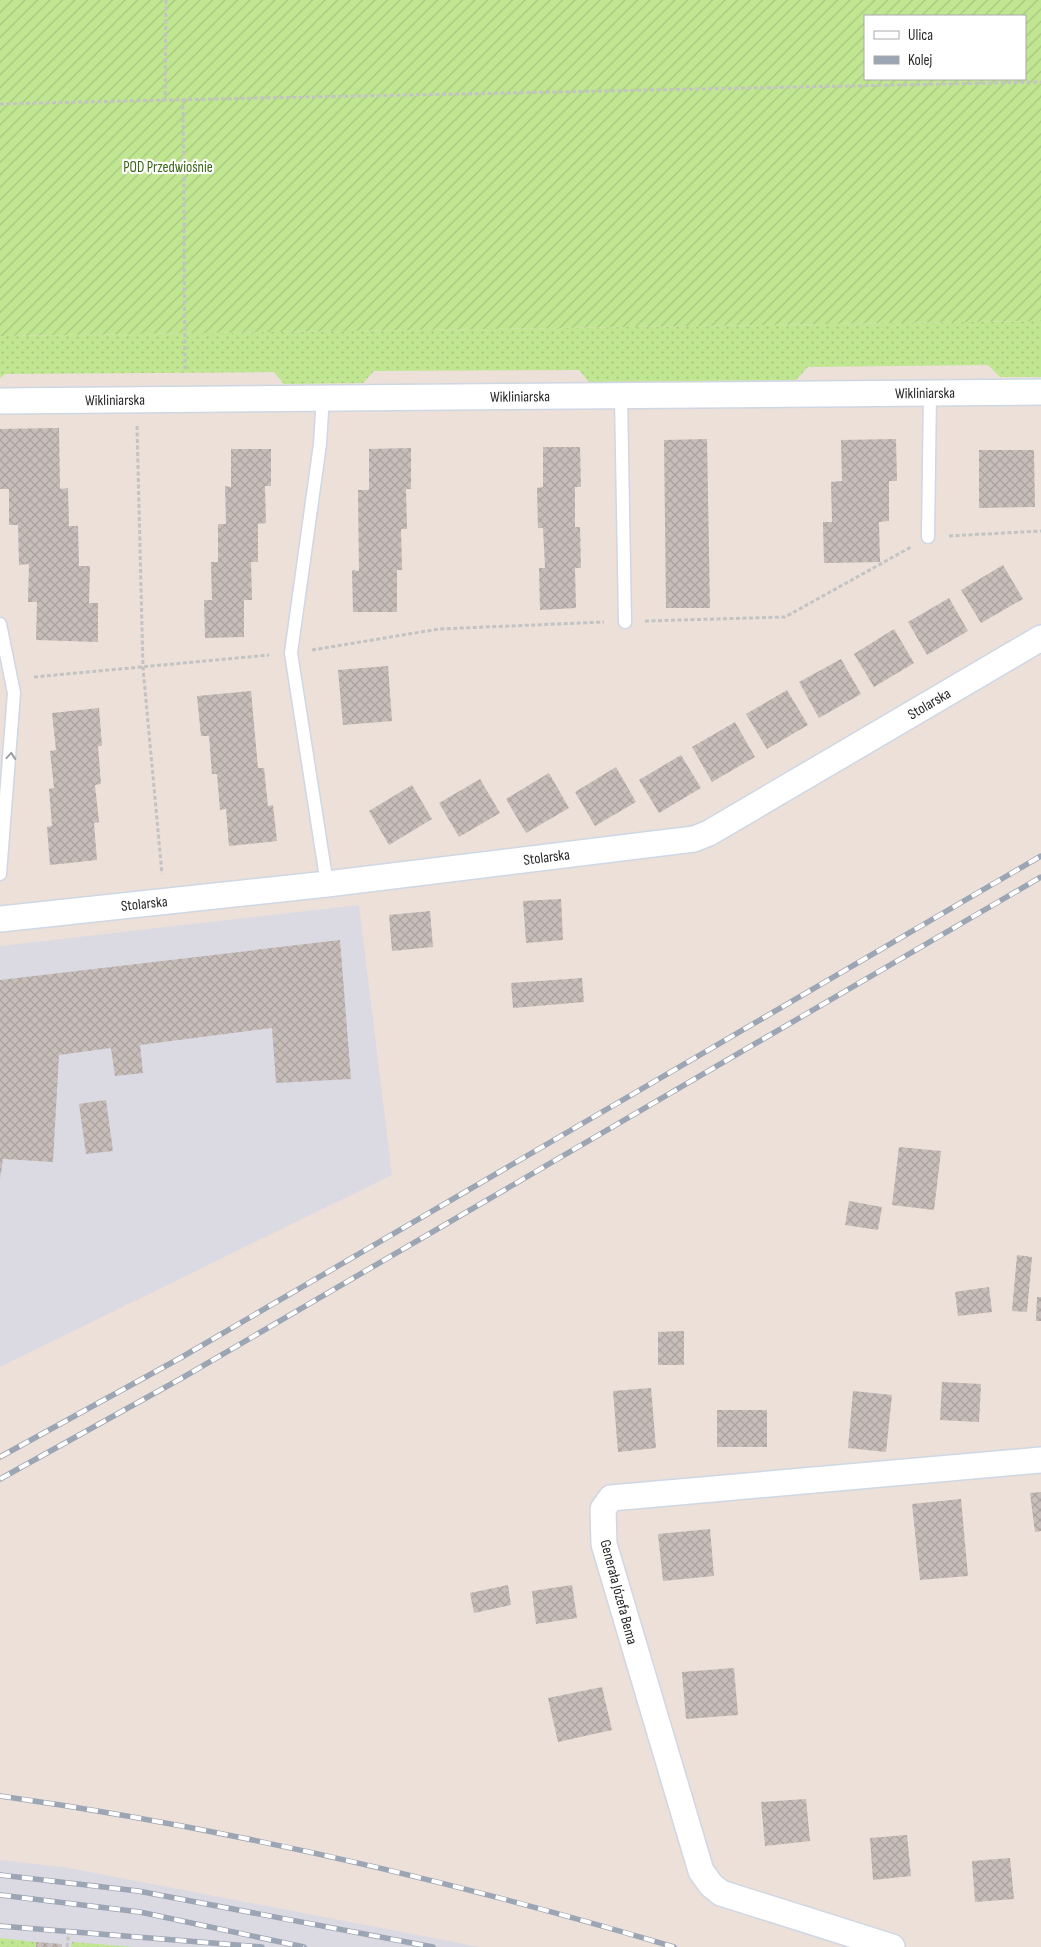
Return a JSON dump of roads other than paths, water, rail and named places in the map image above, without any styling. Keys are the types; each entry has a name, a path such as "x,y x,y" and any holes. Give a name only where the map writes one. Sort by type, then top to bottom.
{"street":[{"name":"Wikliniarska","path":"0,400 323,396 621,396 1041,392"},
{"name":"Stolarska","path":"0,919 327,884 694,839 709,833 1041,638"},
{"name":"Generała Józefa Bema","path":"892,1947 721,1893 711,1885 702,1871 604,1544 603,1509 611,1498 1041,1460"}],"lane":[{"path":"928,537 930,392"},
{"path":"323,396 320,444 291,653 327,884"},
{"path":"621,396 626,622"},
{"path":"0,624 12,679 14,714 0,874"},
{"path":"0,911 0,919"}],"railway":[{"path":"0,1457 182,1357 1041,856"},
{"path":"0,1479 182,1378 1041,877"},
{"path":"0,1796 170,1824 340,1859 508,1900 674,1947"},
{"path":"0,1875 138,1891 433,1947"},
{"path":"0,1895 140,1912 304,1947"},
{"path":"0,1926 262,1947"}],"park label":[{"name":"POD Przedwiośnie","path":"168,167"}]}
